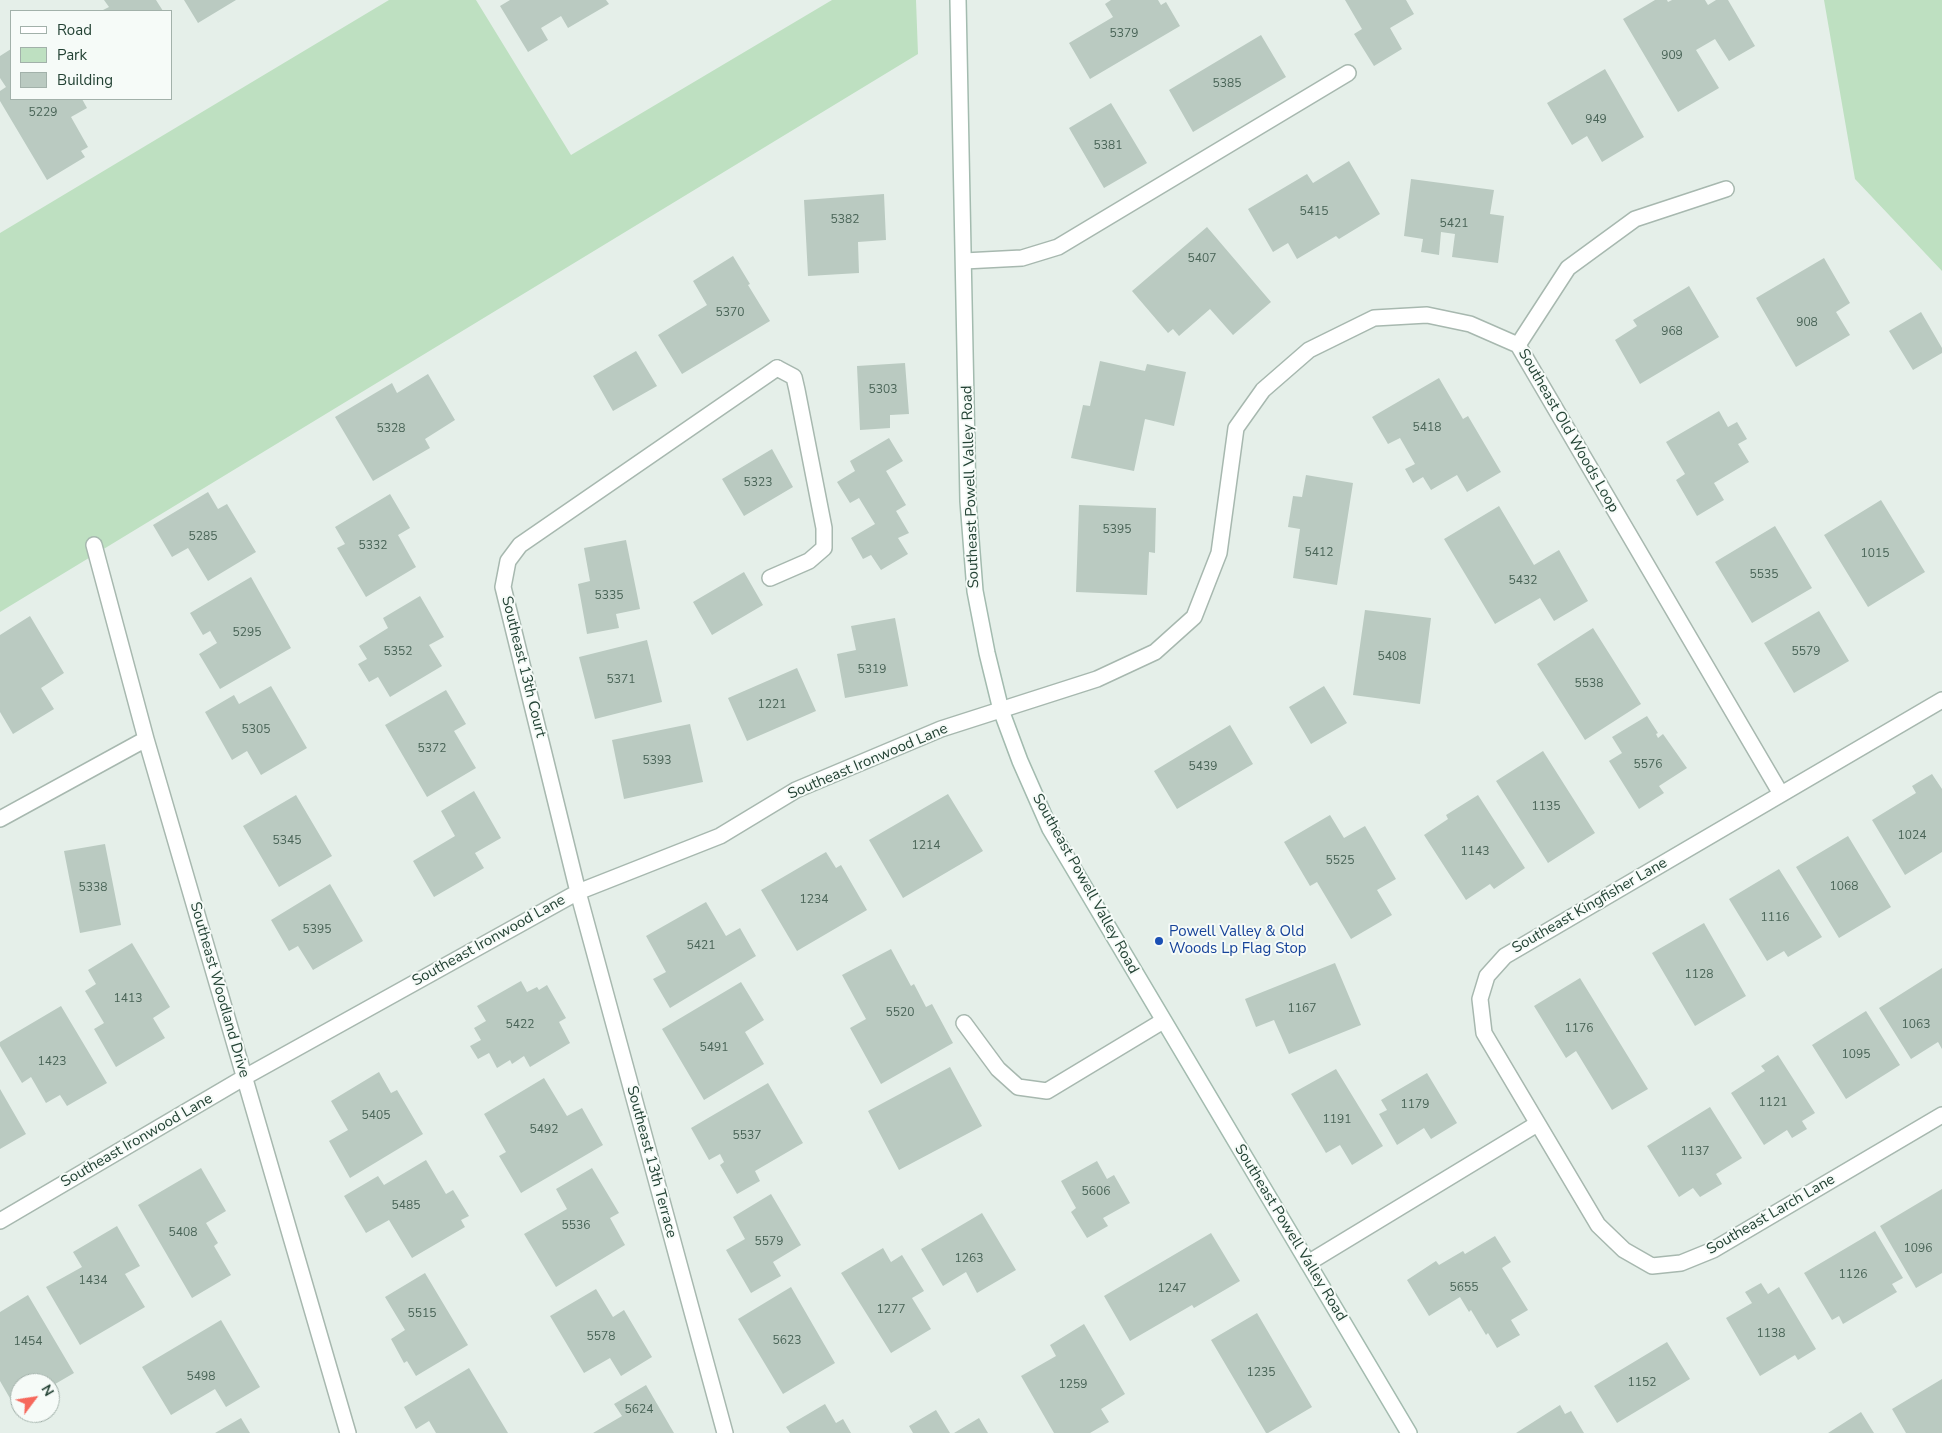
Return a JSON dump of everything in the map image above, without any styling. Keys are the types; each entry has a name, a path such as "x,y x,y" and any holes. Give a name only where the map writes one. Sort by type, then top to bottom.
{"street":[{"name":"Southeast Powell Valley Road","path":"958,0 968,501 974,591 1001,710 1023,768 1050,829 1409,1433"},
{"path":"964,261 1022,258 1058,247 1348,73"},
{"path":"1518,345 1568,268 1635,219 1726,189"},
{"name":"Southeast Old Woods Loop","path":"1001,710 1097,679 1154,652 1194,616 1219,553 1236,428 1263,390 1309,350 1374,318 1427,315 1470,324 1518,345 1781,794"},
{"name":"Southeast 13th Court","path":"578,892 503,587 508,561 520,544 777,368 794,377 798,390 824,528 824,548 809,561 770,578"},
{"name":"Southeast Woodland Drive","path":"94,545 146,739 348,1433"},
{"name":"Southeast Kingfisher Lane","path":"1537,1124 1484,1033 1480,999 1487,976 1504,956 1942,700"},
{"name":"Southeast Ironwood Lane","path":"0,1221 245,1077 578,892 720,836 805,786 941,729 1001,710"},
{"path":"0,819 146,739"},
{"name":"Southeast 13th Terrace","path":"578,892 725,1433"},
{"path":"964,1023 998,1070 1018,1087 1047,1091 1163,1021"},
{"name":"Southeast Larch Lane","path":"1537,1124 1598,1225 1624,1250 1652,1266 1681,1263 1713,1250 1942,1115"},
{"path":"1308,1263 1537,1124"}],"green space":[{"path":"389,0 476,0 571,155 832,0 916,0 918,54 0,612 0,233"},
{"path":"1824,0 1942,0 1942,271 1855,179"}],"building":[{"path":"104,0 156,0 162,10 103,10 109,7"},
{"path":"184,0 236,0 198,23"},
{"path":"510,0 606,0 609,4 568,28 561,16 541,28 548,40 528,52 500,6"},
{"path":"1111,0 1158,0 1161,5 1166,2 1180,26 1090,79 1069,43 1113,17 1105,4"},
{"path":"1345,0 1406,0 1414,14 1390,28 1402,49 1374,66 1354,34 1362,29"},
{"path":"1655,0 1667,0 1668,2 1672,0 1705,0 1708,5 1716,0 1728,0 1755,46 1729,61 1715,39 1696,50 1719,88 1678,112 1623,19"},
{"path":"1261,35 1286,77 1193,132 1169,90"},
{"path":"10,50 10,100 83,100 87,108 71,117 88,147 81,151 85,157 47,180 0,101 0,91 6,87 0,78 0,56"},
{"path":"1605,69 1644,137 1602,162 1587,136 1572,145 1547,103"},
{"path":"1111,103 1147,163 1104,188 1069,128"},
{"path":"1349,161 1380,214 1339,239 1336,236 1297,259 1288,243 1273,252 1248,209 1307,174 1313,183"},
{"path":"1411,179 1494,190 1490,214 1504,216 1498,263 1452,257 1455,234 1441,232 1439,255 1421,252 1423,239 1404,236"},
{"path":"884,194 886,240 858,242 859,273 808,276 804,200"},
{"path":"1207,227 1271,302 1233,335 1210,309 1179,336 1173,329 1168,333 1132,291"},
{"path":"733,256 770,321 682,374 658,335 707,305 693,281"},
{"path":"1824,258 1850,303 1836,312 1850,335 1796,367 1756,298"},
{"path":"1689,286 1719,337 1640,384 1615,340 1637,326 1633,320"},
{"path":"1921,312 1942,348 1942,353 1913,370 1889,331"},
{"path":"636,351 657,386 613,411 593,376"},
{"path":"1100,361 1145,371 1147,364 1186,372 1174,426 1145,419 1134,471 1071,458 1083,405 1090,406"},
{"path":"905,363 909,414 890,415 890,428 860,430 857,366"},
{"path":"428,374 455,420 425,439 430,448 373,481 335,417 392,383 397,393"},
{"path":"1439,378 1463,419 1468,416 1501,472 1467,492 1457,475 1431,490 1423,477 1413,483 1405,469 1415,464 1400,438 1388,444 1372,417"},
{"path":"1719,411 1728,427 1737,422 1747,439 1738,444 1749,462 1714,483 1724,500 1697,516 1676,480 1685,474 1666,442"},
{"path":"889,438 903,461 886,471 906,505 896,511 909,533 898,538 908,554 881,570 871,555 863,559 851,538 875,524 859,498 850,503 837,482 855,471 850,461"},
{"path":"772,449 793,487 744,516 722,479"},
{"path":"1306,475 1353,483 1337,585 1293,578 1300,529 1288,527 1293,496 1302,497"},
{"path":"208,492 218,509 227,504 256,552 208,581 188,548 172,557 153,525"},
{"path":"390,494 410,528 398,535 416,567 366,597 337,548 345,544 335,527"},
{"path":"1881,500 1925,572 1868,607 1824,535"},
{"path":"1079,505 1156,508 1155,553 1149,552 1147,595 1076,592"},
{"path":"1499,506 1534,565 1559,550 1588,601 1554,621 1540,598 1495,624 1444,539"},
{"path":"1775,526 1812,588 1752,623 1715,562"},
{"path":"626,540 640,609 616,614 619,628 587,634 578,584 590,581 584,548"},
{"path":"744,572 763,605 712,635 693,602"},
{"path":"251,577 291,648 220,689 199,654 217,643 210,631 203,635 190,613"},
{"path":"420,596 444,637 429,645 442,666 390,697 378,677 369,682 358,664 367,659 359,646 388,628 383,618"},
{"path":"1365,610 1431,618 1420,704 1353,695"},
{"path":"1819,611 1849,661 1794,693 1764,643"},
{"path":"30,616 64,673 41,688 54,709 13,734 0,712 0,635"},
{"path":"895,618 908,686 845,698 837,654 856,650 851,626"},
{"path":"1593,628 1641,704 1585,740 1537,664"},
{"path":"647,640 662,702 595,719 579,657"},
{"path":"797,668 816,711 747,741 728,698"},
{"path":"271,686 307,748 261,775 247,751 232,760 205,712 234,695 239,704"},
{"path":"1324,686 1347,723 1311,744 1289,707"},
{"path":"446,690 466,724 454,731 476,768 427,797 385,725"},
{"path":"1647,716 1658,733 1656,734 1658,738 1663,734 1687,768 1659,786 1664,793 1639,809 1609,761 1622,753 1612,737"},
{"path":"690,724 703,782 624,799 612,740"},
{"path":"1230,725 1253,764 1177,809 1154,771"},
{"path":"1543,751 1595,833 1548,863 1496,781"},
{"path":"1932,774 1942,789 1942,852 1905,875 1872,820 1916,793 1912,786"},
{"path":"474,791 501,838 475,853 484,868 434,897 413,861 455,836 441,811"},
{"path":"948,794 983,851 903,898 869,840"},
{"path":"296,795 332,856 279,887 243,826"},
{"path":"1478,795 1525,868 1494,889 1490,884 1466,900 1424,835 1448,819 1446,815"},
{"path":"1330,815 1344,838 1365,826 1396,879 1377,890 1392,915 1351,939 1317,882 1310,886 1284,842"},
{"path":"1848,836 1891,907 1839,938 1796,867"},
{"path":"105,844 121,925 80,933 64,851"},
{"path":"826,852 836,868 841,865 867,910 797,951 761,890"},
{"path":"1779,869 1822,937 1788,957 1784,951 1767,961 1729,899"},
{"path":"330,884 363,941 313,970 298,946 289,951 271,920"},
{"path":"706,902 726,936 740,928 756,956 670,1008 653,979 666,972 646,936"},
{"path":"1704,923 1746,996 1695,1026 1652,953"},
{"path":"132,943 170,1007 153,1018 165,1038 116,1067 94,1029 104,1023 85,991 96,984 88,970"},
{"path":"891,949 911,986 914,984 926,1007 932,1004 953,1043 881,1084 850,1028 866,1019 842,975"},
{"path":"1335,963 1361,1025 1289,1054 1274,1020 1256,1027 1245,999"},
{"path":"1942,968 1942,1049 1938,1042 1911,1059 1879,1008"},
{"path":"1580,978 1648,1089 1612,1110 1576,1051 1566,1058 1534,1006"},
{"path":"521,981 527,992 537,987 539,990 547,985 566,1018 559,1022 570,1043 530,1067 524,1056 512,1064 510,1060 497,1068 489,1053 478,1059 470,1046 481,1040 474,1028 486,1021 477,1006"},
{"path":"741,982 764,1020 745,1032 764,1064 704,1100 662,1029"},
{"path":"61,1006 107,1083 67,1106 60,1095 46,1103 31,1077 22,1083 0,1046 0,1042"},
{"path":"1866,1011 1900,1065 1846,1099 1812,1045"},
{"path":"1778,1055 1815,1113 1802,1121 1807,1129 1792,1138 1787,1130 1764,1145 1731,1093 1765,1071 1761,1066"},
{"path":"950,1067 982,1126 899,1170 868,1111"},
{"path":"1336,1069 1383,1146 1352,1165 1340,1145 1326,1153 1291,1094"},
{"path":"379,1072 391,1093 397,1090 423,1134 350,1178 329,1141 348,1130 331,1101"},
{"path":"1427,1073 1457,1123 1431,1139 1424,1128 1397,1145 1379,1114 1387,1110 1381,1100"},
{"path":"544,1078 567,1116 582,1108 603,1145 521,1193 499,1156 506,1152 484,1114"},
{"path":"768,1083 803,1143 755,1171 760,1181 737,1194 720,1165 724,1162 720,1154 709,1160 691,1128"},
{"path":"0,1089 26,1134 0,1149"},
{"path":"1710,1107 1742,1158 1716,1174 1722,1184 1700,1197 1693,1188 1679,1197 1647,1146"},
{"path":"426,1160 446,1194 453,1190 469,1216 461,1220 465,1227 412,1258 389,1220 366,1233 344,1196 378,1176 384,1185"},
{"path":"1097,1161 1107,1179 1114,1175 1130,1203 1103,1218 1108,1226 1087,1238 1071,1212 1076,1208 1061,1181"},
{"path":"201,1168 226,1211 206,1223 218,1243 214,1246 231,1275 192,1298 138,1205"},
{"path":"592,1168 619,1213 610,1218 625,1245 556,1287 524,1234 567,1209 556,1189"},
{"path":"1942,1189 1942,1273 1916,1288 1880,1226"},
{"path":"771,1194 801,1245 773,1262 781,1276 751,1293 726,1250 745,1239 733,1217"},
{"path":"982,1213 1016,1270 977,1293 966,1272 943,1286 921,1249"},
{"path":"117,1226 140,1266 125,1274 145,1307 80,1345 46,1287 82,1267 73,1252"},
{"path":"1875,1231 1903,1278 1892,1284 1897,1292 1843,1324 1839,1316 1832,1320 1804,1273"},
{"path":"1211,1233 1240,1281 1194,1308 1192,1305 1130,1341 1104,1296"},
{"path":"1495,1236 1511,1262 1502,1268 1528,1310 1511,1320 1520,1335 1497,1348 1488,1333 1486,1335 1471,1310 1469,1312 1460,1297 1429,1316 1407,1280 1436,1261 1439,1265 1463,1251 1465,1254"},
{"path":"883,1248 891,1262 902,1255 924,1291 912,1298 931,1329 891,1353 841,1273"},
{"path":"425,1273 468,1345 416,1376 407,1361 404,1363 391,1339 405,1330 385,1297"},
{"path":"1761,1283 1768,1294 1779,1287 1816,1349 1798,1360 1795,1355 1760,1376 1726,1318 1752,1303 1745,1292"},
{"path":"791,1287 835,1363 783,1394 738,1319"},
{"path":"596,1289 613,1317 624,1310 652,1357 621,1376 610,1358 584,1373 550,1316"},
{"path":"28,1295 74,1373 60,1381 60,1373 10,1373 10,1398 0,1381 0,1312"},
{"path":"1257,1313 1312,1407 1268,1433 1266,1433 1211,1340"},
{"path":"221,1320 260,1387 226,1407 215,1389 171,1415 142,1367"},
{"path":"1084,1324 1125,1394 1101,1409 1109,1422 1090,1433 1054,1433 1021,1376 1056,1356 1050,1345"},
{"path":"1667,1342 1690,1379 1617,1423 1594,1386"},
{"path":"469,1368 508,1433 436,1433 429,1421 416,1429 404,1407"},
{"path":"1942,1379 1942,1433 1906,1433 1892,1409"},
{"path":"646,1385 674,1433 593,1433 622,1416 614,1404"},
{"path":"825,1404 836,1423 843,1419 851,1433 790,1433 786,1427"},
{"path":"1560,1405 1565,1414 1571,1411 1584,1433 1516,1433"},
{"path":"936,1410 950,1433 913,1433 909,1426"},
{"path":"1861,1412 1874,1433 1828,1433"},
{"path":"241,1418 250,1433 215,1433"},
{"path":"979,1418 988,1433 954,1433"}],"place":[{"name":"Powell Valley & Old Woods Lp Flag Stop","path":"1159,941"}]}
